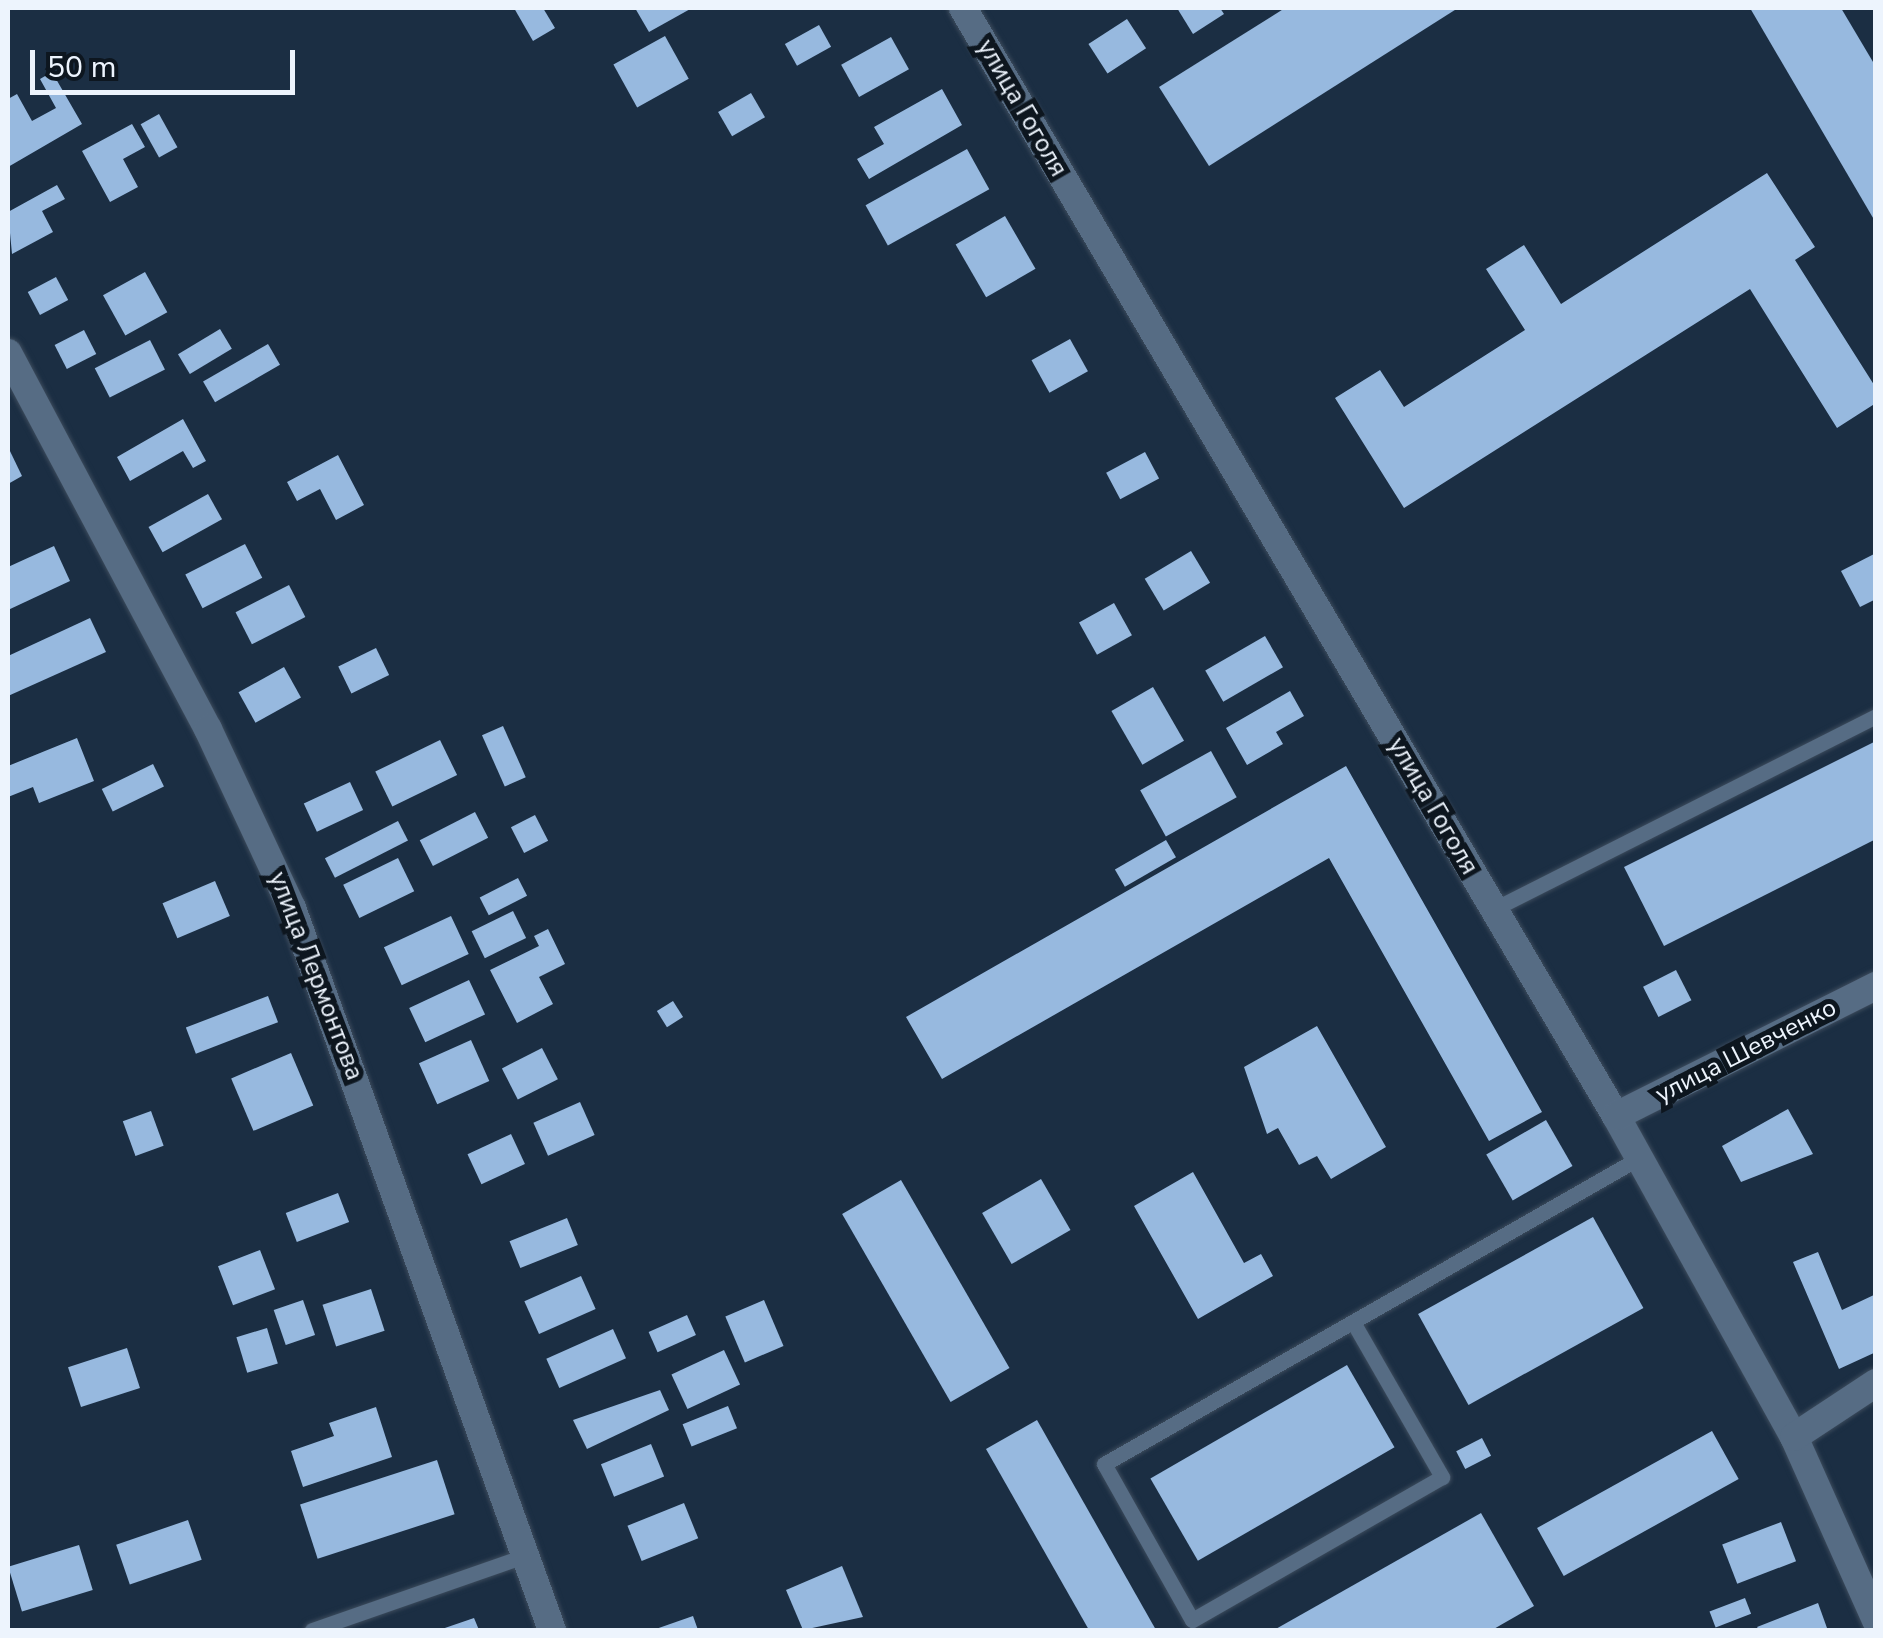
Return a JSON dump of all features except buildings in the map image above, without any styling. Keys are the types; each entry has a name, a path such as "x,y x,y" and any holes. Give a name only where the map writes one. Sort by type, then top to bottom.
{"street":[{"name":"улица Гоголя","path":"963,8 1616,1116 1794,1437 1876,1620"},
{"name":"улица Лермонтова","path":"8,352 208,728 292,908 552,1630"},
{"name":"улица Шевченко","path":"1616,1116 1876,986"},
{"path":"1794,1437 1876,1383"}],"lane":[{"path":"1494,909 1876,716"},
{"path":"1353,1322 1442,1477 1192,1620 1104,1464 1639,1158"},
{"path":"312,1630 525,1556"}]}
